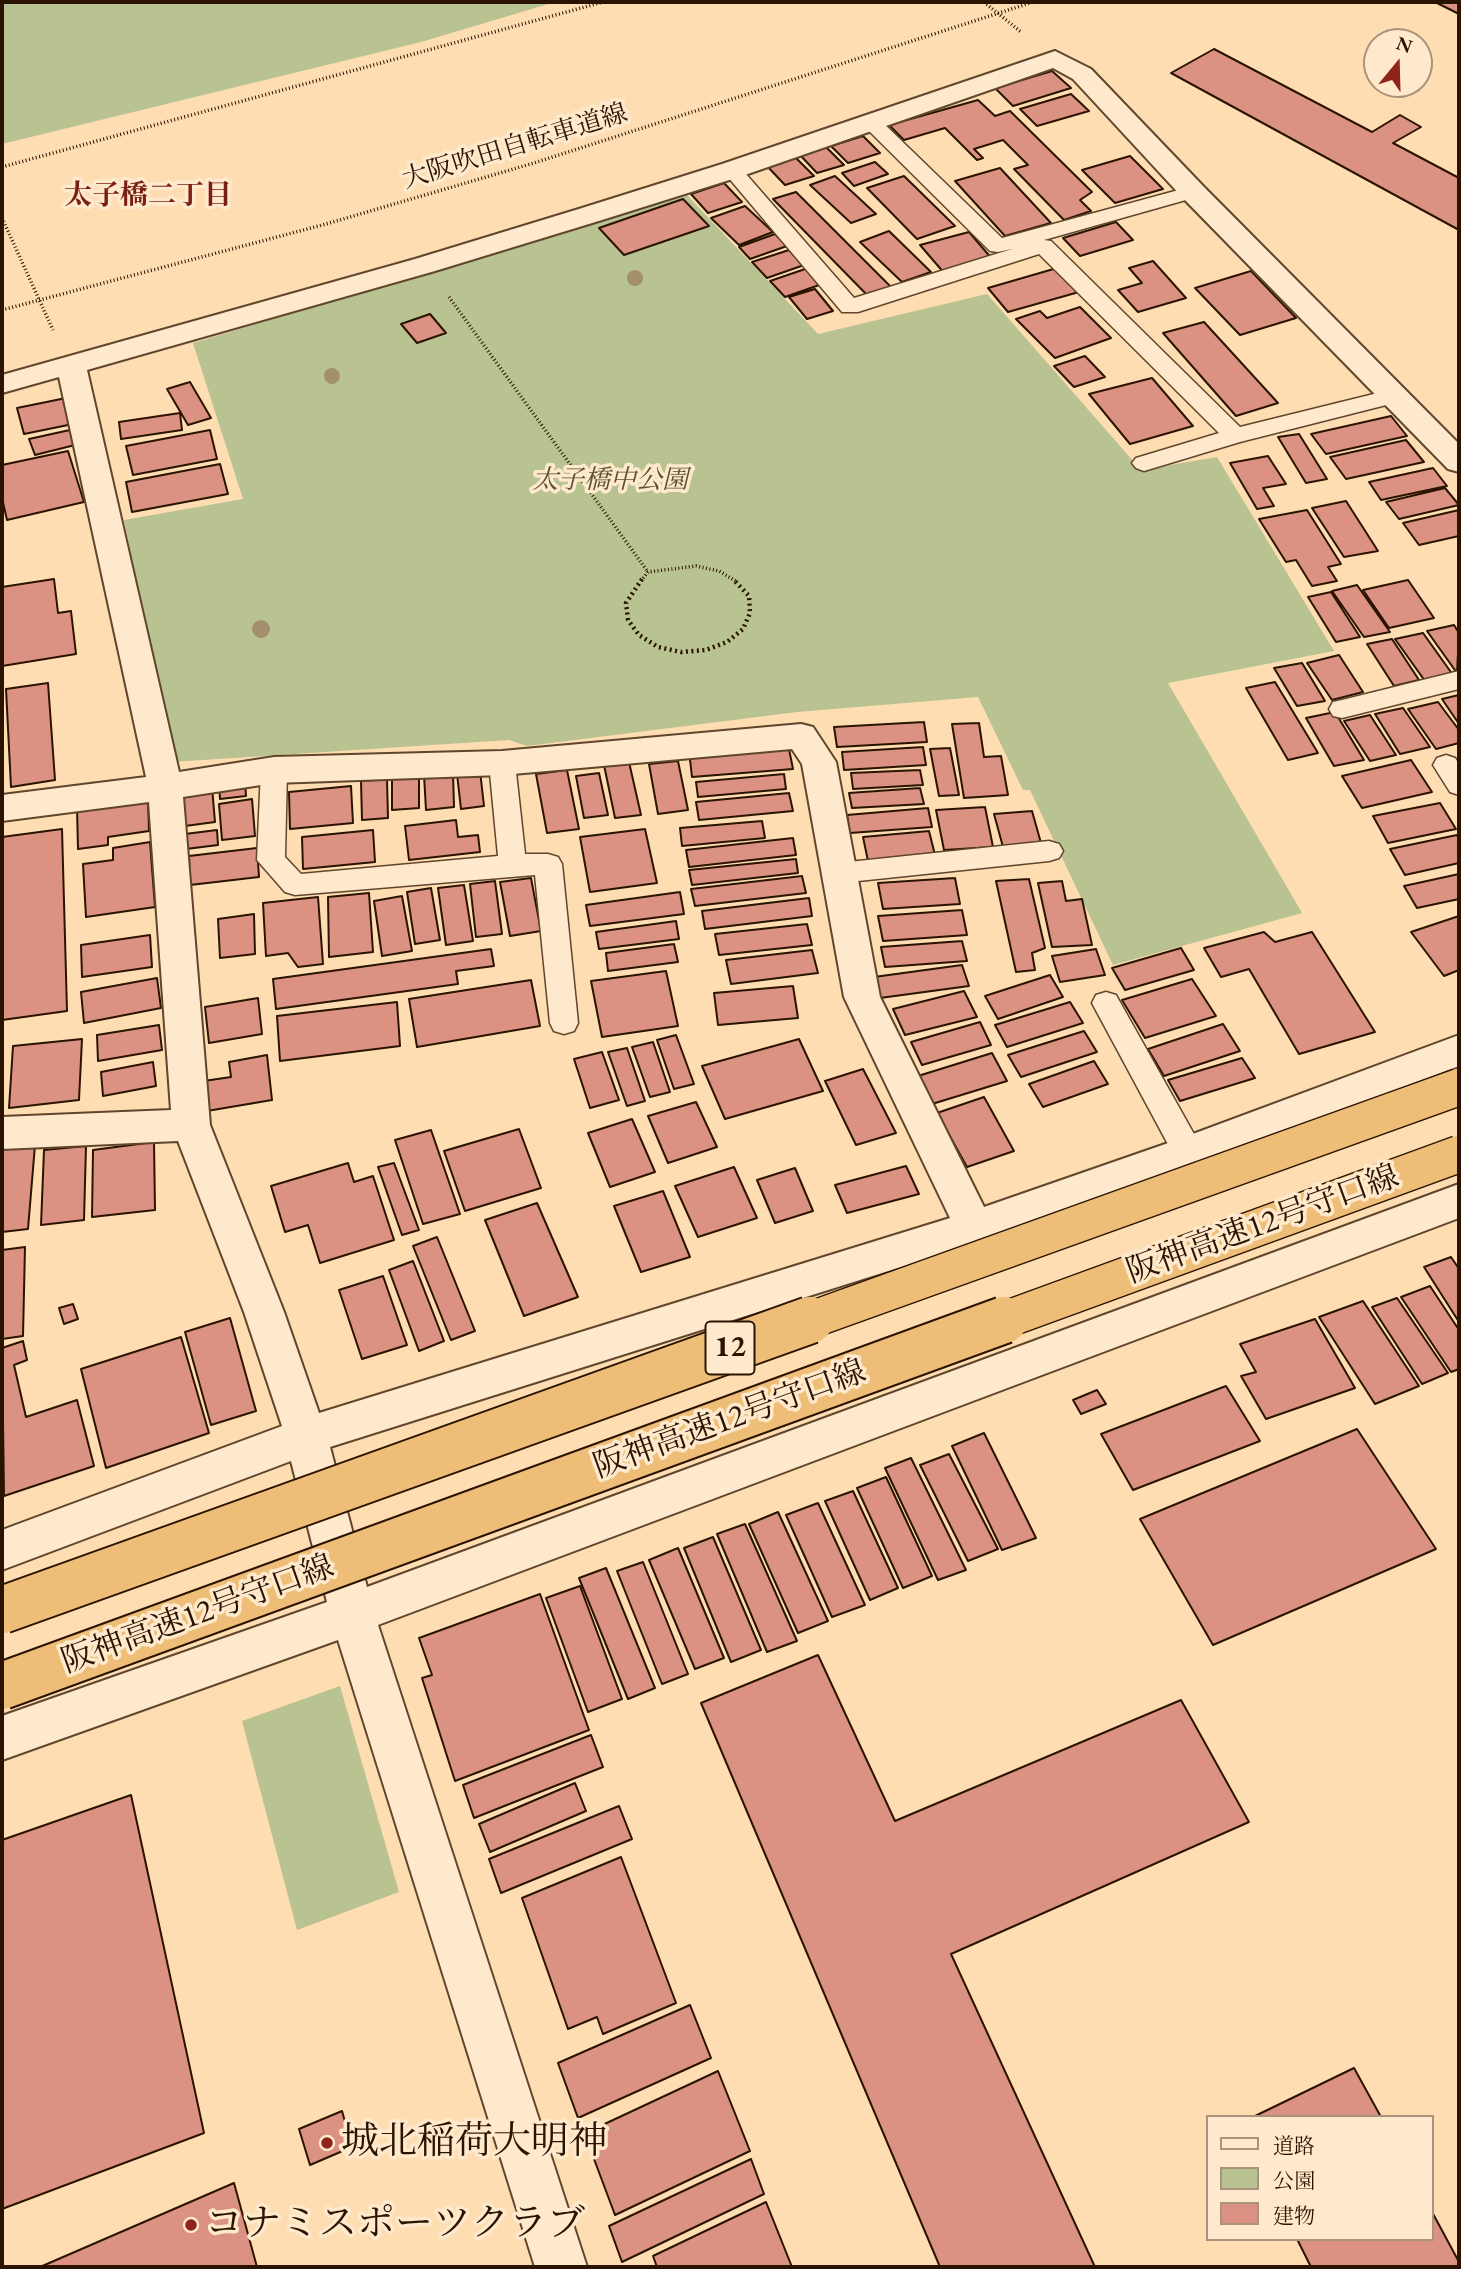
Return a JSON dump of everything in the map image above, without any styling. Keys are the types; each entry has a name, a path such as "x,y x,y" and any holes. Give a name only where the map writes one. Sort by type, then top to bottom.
{"highway":[{"name":"阪神高速12号守口線","path":"2,1610 1459,1087"},
{"name":"阪神高速12号守口線","path":"2,1686 1459,1154"}],"street":[{"path":"2,384 425,265 732,170 1055,59 1082,74 1193,192 1459,462"},
{"path":"71,365 165,787 191,1125 264,1312 306,1436 352,1614 561,2267"},
{"path":"2,808 165,787 274,769 502,763 801,736 819,762 863,997 974,1227"},
{"path":"2,1550 306,1436 974,1227 1188,1152 1459,1049"},
{"path":"2,1133 191,1125"},
{"path":"2,1738 352,1614 1459,1201"}],"lane":[{"path":"871,122 998,246 1038,241"},
{"path":"732,170 850,307 1038,241 1193,192"},
{"path":"1038,241 1234,436"},
{"path":"1144,463 1234,436 1394,396"},
{"path":"1342,709 1459,680"},
{"path":"502,763 512,865"},
{"path":"274,769 271,860 295,885 548,864 564,1023"},
{"path":"839,873 1049,851"},
{"path":"1106,1003 1188,1152"}],"path":[{"path":"2,167 603,2"},
{"path":"984,2 998,13"},
{"name":"大阪吹田自転車道線","path":"2,310 326,223 534,163 1033,2"},
{"path":"2,218 38,301"},
{"path":"425,265 648,572"},
{"path":"696,566 719,571 737,582 749,596 751,613 743,629 727,642 706,650 681,652 657,647 639,635 628,620 626,603 648,572 696,566"}],"green space":[{"path":"2,2 555,2 421,42 2,144"},
{"name":"太子橋中公園","path":"687,195 818,334 987,294 1141,470 1217,457 1334,651 1168,683 1302,913 1113,965 1030,790 1023,790 978,697 797,712 527,746 509,740 172,762 124,520 243,499 193,343"},
{"path":"340,1686 399,1892 297,1930 242,1721"}],"building":[{"path":"1435,2 1459,2 1459,14"},
{"path":"1214,49 1372,132 1400,115 1421,127 1393,143 1459,178 1459,230 1171,73"},
{"path":"1052,71 1071,88 1013,106 995,88"},
{"path":"1071,94 1089,111 1037,126 1020,109"},
{"path":"978,100 995,116 1010,111 1092,192 1080,200 1091,211 1064,220 1014,169 1028,165 1003,140 974,149 983,158 977,160 945,128 904,140 889,125"},
{"path":"863,136 880,153 848,163 831,146"},
{"path":"826,147 844,165 817,173 800,155"},
{"path":"794,156 814,176 785,185 766,165"},
{"path":"1130,156 1163,189 1115,203 1082,170"},
{"path":"875,162 888,174 854,186 842,173"},
{"path":"1000,168 1051,223 1005,236 955,181"},
{"path":"835,176 876,214 851,223 810,185"},
{"path":"904,176 955,226 917,239 867,188"},
{"path":"724,183 742,202 708,213 691,194"},
{"path":"796,192 892,288 869,297 773,199"},
{"path":"683,199 709,226 624,255 599,228"},
{"path":"745,206 773,232 739,245 711,218"},
{"path":"1116,222 1133,240 1080,256 1063,238"},
{"path":"889,231 931,272 902,282 860,242"},
{"path":"969,232 993,260 945,274 920,245"},
{"path":"775,234 787,246 750,259 739,247"},
{"path":"789,250 804,265 767,278 752,262"},
{"path":"1153,261 1186,298 1138,312 1118,290 1142,283 1129,268"},
{"path":"808,268 822,284 785,297 770,281"},
{"path":"1057,268 1079,292 1008,312 988,288"},
{"path":"1251,271 1296,318 1240,335 1195,288"},
{"path":"815,289 833,311 807,319 789,297"},
{"path":"1080,307 1111,338 1055,358 1016,319 1040,311 1047,318"},
{"path":"430,314 446,333 417,343 401,324"},
{"path":"1204,322 1278,403 1236,416 1163,333"},
{"path":"1085,356 1105,377 1074,387 1054,366"},
{"path":"1152,378 1193,426 1130,444 1089,394"},
{"path":"190,382 211,418 188,425 167,389"},
{"path":"66,398 73,424 24,434 17,408"},
{"path":"180,413 182,430 121,439 119,422"},
{"path":"1391,416 1407,436 1326,454 1311,434"},
{"path":"70,430 75,445 35,455 29,439"},
{"path":"210,430 217,459 133,475 126,446"},
{"path":"1299,434 1327,479 1306,483 1278,437"},
{"path":"1406,440 1424,462 1346,479 1330,457"},
{"path":"68,451 84,502 7,520 2,498 2,465"},
{"path":"1268,456 1286,484 1263,488 1274,506 1257,509 1230,463"},
{"path":"220,464 228,494 132,512 126,482"},
{"path":"1433,468 1447,486 1381,500 1369,482"},
{"path":"1445,488 1459,505 1399,519 1386,502"},
{"path":"1346,501 1378,551 1344,557 1312,508"},
{"path":"1307,510 1341,564 1328,567 1337,581 1312,586 1296,560 1286,562 1259,519"},
{"path":"1459,510 1459,536 1419,545 1403,523"},
{"path":"54,579 58,613 71,611 76,654 2,666 2,587"},
{"path":"1408,580 1434,618 1389,628 1363,590"},
{"path":"1357,585 1390,632 1364,637 1332,591"},
{"path":"1331,592 1360,637 1336,642 1308,597"},
{"path":"1454,625 1459,633 1457,673 1427,631"},
{"path":"1423,633 1453,675 1425,681 1395,639"},
{"path":"1392,639 1419,680 1394,686 1367,644"},
{"path":"1339,655 1363,692 1332,700 1307,663"},
{"path":"1302,663 1325,701 1297,706 1274,668"},
{"path":"1275,682 1318,753 1288,760 1246,688"},
{"path":"48,683 55,780 11,787 6,689"},
{"path":"1459,695 1459,724 1442,699"},
{"path":"1438,702 1459,730 1459,743 1436,749 1408,709"},
{"path":"1403,708 1430,747 1400,754 1375,714"},
{"path":"1335,712 1364,760 1334,766 1306,718"},
{"path":"1370,715 1396,755 1370,761 1344,721"},
{"path":"924,722 927,742 837,747 834,727"},
{"path":"979,723 984,757 1001,756 1008,795 964,798 952,724"},
{"path":"788,744 793,769 692,777 689,751"},
{"path":"923,747 926,765 844,770 842,752"},
{"path":"950,748 959,795 939,796 930,749"},
{"path":"1411,760 1432,792 1362,808 1342,776"},
{"path":"678,761 688,810 658,814 649,764"},
{"path":"629,762 641,815 615,818 604,765"},
{"path":"567,770 579,829 547,833 536,774"},
{"path":"920,770 923,785 853,789 851,773"},
{"path":"480,771 484,806 461,809 457,774"},
{"path":"453,772 454,807 426,810 424,775"},
{"path":"599,773 608,815 584,818 576,776"},
{"path":"784,774 786,789 698,797 696,782"},
{"path":"419,776 419,808 392,810 392,779"},
{"path":"387,779 388,818 362,820 361,781"},
{"path":"245,780 246,796 220,799 219,784"},
{"path":"351,786 353,823 290,829 289,792"},
{"path":"212,787 215,822 185,826 183,791"},
{"path":"920,788 924,804 852,808 849,793"},
{"path":"789,793 793,811 699,820 696,802"},
{"path":"148,799 149,831 108,837 108,845 78,849 77,808"},
{"path":"252,799 255,836 222,840 219,804"},
{"path":"1440,803 1456,829 1388,843 1373,816"},
{"path":"985,807 993,847 944,850 936,810"},
{"path":"928,808 932,827 850,833 847,815"},
{"path":"1032,811 1041,843 1003,847 994,814"},
{"path":"456,820 458,837 478,835 480,852 409,860 405,826"},
{"path":"762,821 765,838 682,846 680,828"},
{"path":"62,829 67,1011 2,1020 2,837"},
{"path":"645,829 657,883 590,892 580,837"},
{"path":"217,830 218,845 186,849 185,834"},
{"path":"373,830 375,862 303,869 302,837"},
{"path":"929,831 935,855 868,861 863,837"},
{"path":"1457,835 1459,863 1405,875 1390,849"},
{"path":"793,838 796,855 689,867 686,850"},
{"path":"150,842 155,907 86,917 83,864 113,860 113,848"},
{"path":"257,848 259,877 190,885 189,856"},
{"path":"796,859 798,873 692,885 689,870"},
{"path":"1459,874 1459,899 1417,908 1404,886"},
{"path":"802,876 806,893 695,906 691,889"},
{"path":"531,878 541,931 510,936 500,882"},
{"path":"955,878 960,904 883,909 878,883"},
{"path":"1029,879 1045,948 1032,953 1035,970 1016,972 996,881"},
{"path":"495,881 502,934 476,937 470,884"},
{"path":"1062,881 1066,901 1082,899 1092,945 1052,947 1038,883"},
{"path":"464,885 473,941 446,945 438,888"},
{"path":"431,888 440,940 415,944 407,892"},
{"path":"680,892 684,914 590,926 586,905"},
{"path":"369,893 373,952 329,957 328,897"},
{"path":"402,896 412,951 382,956 374,901"},
{"path":"318,897 323,964 298,967 288,953 266,956 263,903"},
{"path":"809,898 812,916 705,929 702,911"},
{"path":"962,910 967,935 883,941 878,916"},
{"path":"254,914 255,954 220,958 218,919"},
{"path":"1459,916 1459,970 1444,976 1411,932"},
{"path":"676,921 679,939 599,949 596,932"},
{"path":"807,924 812,945 719,955 715,934"},
{"path":"1264,932 1275,942 1312,932 1375,1032 1299,1054 1249,969 1221,977 1204,948"},
{"path":"150,935 152,967 82,977 81,945"},
{"path":"962,941 967,961 885,967 881,947"},
{"path":"674,944 678,962 608,971 606,953"},
{"path":"1181,948 1194,970 1125,990 1112,968"},
{"path":"491,949 494,966 456,971 458,984 276,1009 273,979"},
{"path":"1096,949 1105,975 1060,982 1052,956"},
{"path":"812,950 818,973 731,984 726,960"},
{"path":"962,965 969,986 880,998 874,977"},
{"path":"666,971 678,1026 602,1037 591,981"},
{"path":"1050,975 1063,997 998,1019 985,996"},
{"path":"157,978 161,1008 84,1023 81,992"},
{"path":"1192,979 1216,1016 1145,1038 1122,1000"},
{"path":"531,980 540,1026 417,1047 409,999"},
{"path":"793,986 798,1018 718,1025 714,993"},
{"path":"964,991 977,1017 905,1035 893,1009"},
{"path":"258,998 262,1034 209,1043 205,1007"},
{"path":"397,1002 400,1046 280,1061 277,1016"},
{"path":"1070,1002 1083,1023 1007,1047 995,1025"},
{"path":"980,1022 991,1045 922,1065 911,1042"},
{"path":"1223,1024 1240,1051 1164,1076 1148,1049"},
{"path":"159,1025 162,1050 98,1061 97,1035"},
{"path":"1084,1031 1097,1052 1021,1077 1008,1055"},
{"path":"676,1035 694,1084 674,1089 657,1040"},
{"path":"82,1039 79,1100 9,1108 13,1046"},
{"path":"799,1039 823,1091 725,1119 702,1066"},
{"path":"653,1042 670,1092 650,1097 632,1047"},
{"path":"627,1048 645,1101 627,1106 608,1052"},
{"path":"602,1052 619,1100 590,1108 574,1059"},
{"path":"992,1053 1007,1081 932,1104 918,1076"},
{"path":"267,1055 272,1100 207,1111 204,1081 231,1077 229,1062"},
{"path":"1242,1058 1255,1078 1180,1101 1168,1080"},
{"path":"1094,1061 1108,1084 1043,1107 1029,1084"},
{"path":"153,1062 156,1086 103,1096 101,1072"},
{"path":"863,1069 896,1133 856,1145 825,1081"},
{"path":"984,1097 1014,1151 967,1167 937,1113"},
{"path":"696,1102 717,1147 668,1163 648,1116"},
{"path":"632,1119 655,1172 610,1187 588,1133"},
{"path":"519,1129 541,1188 465,1211 444,1151"},
{"path":"431,1130 460,1214 423,1224 395,1140"},
{"path":"154,1142 155,1210 92,1217 93,1150"},
{"path":"35,1145 28,1229 2,1232 2,1148"},
{"path":"86,1146 84,1220 41,1225 44,1150"},
{"path":"348,1163 354,1182 373,1176 394,1240 320,1263 308,1225 285,1232 271,1186"},
{"path":"394,1163 419,1230 402,1235 378,1167"},
{"path":"906,1166 919,1194 847,1213 835,1185"},
{"path":"734,1167 757,1218 698,1237 675,1186"},
{"path":"795,1168 813,1211 775,1223 757,1180"},
{"path":"663,1191 690,1257 641,1272 614,1206"},
{"path":"537,1203 578,1297 524,1316 485,1220"},
{"path":"437,1237 475,1331 451,1340 413,1246"},
{"path":"25,1247 23,1336 2,1339 2,1250"},
{"path":"1451,1257 1459,1269 1459,1322 1424,1267"},
{"path":"413,1261 444,1341 419,1351 389,1270"},
{"path":"383,1276 407,1345 362,1359 339,1290"},
{"path":"1430,1286 1459,1330 1459,1369 1451,1372 1401,1297"},
{"path":"1397,1298 1448,1373 1422,1384 1372,1307"},
{"path":"1363,1301 1419,1386 1375,1404 1319,1317"},
{"path":"73,1304 78,1319 64,1324 59,1308"},
{"path":"230,1318 256,1411 211,1425 185,1332"},
{"path":"1315,1319 1355,1388 1266,1419 1241,1376 1256,1372 1240,1344"},
{"path":"181,1337 209,1433 106,1468 81,1369"},
{"path":"23,1341 27,1360 14,1365 26,1417 77,1400 94,1466 4,1496 2,1348"},
{"path":"1226,1386 1260,1441 1133,1490 1101,1434"},
{"path":"1097,1390 1106,1404 1081,1414 1073,1400"},
{"path":"1357,1429 1436,1549 1213,1645 1140,1519"},
{"path":"984,1433 1036,1538 1002,1550 952,1446"},
{"path":"949,1454 998,1549 968,1561 920,1465"},
{"path":"911,1458 966,1570 938,1580 885,1468"},
{"path":"886,1477 932,1576 903,1588 857,1488"},
{"path":"853,1491 898,1588 870,1600 825,1501"},
{"path":"818,1503 865,1605 832,1617 786,1515"},
{"path":"778,1512 828,1621 798,1633 749,1524"},
{"path":"745,1524 797,1641 767,1652 717,1534"},
{"path":"713,1537 761,1650 731,1662 684,1548"},
{"path":"678,1548 724,1658 695,1669 649,1560"},
{"path":"643,1562 688,1674 662,1684 617,1571"},
{"path":"606,1568 655,1688 628,1699 579,1578"},
{"path":"580,1586 622,1699 588,1712 546,1598"},
{"path":"540,1594 589,1730 455,1781 422,1678 432,1675 419,1638"},
{"path":"818,1655 895,1821 1181,1700 1249,1822 951,1954 1095,2267 940,2267 701,1703"},
{"path":"591,1735 603,1767 474,1818 463,1785"},
{"path":"575,1783 586,1811 490,1852 479,1824"},
{"path":"131,1795 204,2133 2,2209 2,1840"},
{"path":"619,1806 632,1839 501,1893 489,1859"},
{"path":"621,1857 676,2003 603,2034 597,2017 568,2029 522,1898"},
{"path":"690,2005 711,2058 578,2118 558,2063"},
{"path":"1354,2068 1380,2115 1257,2115"},
{"path":"718,2071 750,2151 615,2215 591,2151 603,2144 596,2128"},
{"path":"342,2111 352,2147 310,2165 299,2129"},
{"path":"751,2159 764,2194 622,2262 609,2226"},
{"name":"コナミスポーツクラブ","path":"234,2183 257,2267 40,2267"},
{"path":"766,2202 792,2267 657,2267 653,2256"},
{"path":"1433,2214 1459,2262 1459,2267 1311,2267 1298,2241 1433,2241"}],"place":[{"name":"城北稲荷大明神","path":"327,2143"},
{"name":"コナミスポーツクラブ","path":"191,2225"}],"district":[{"name":"太子橋二丁目","path":"148,196"}]}
